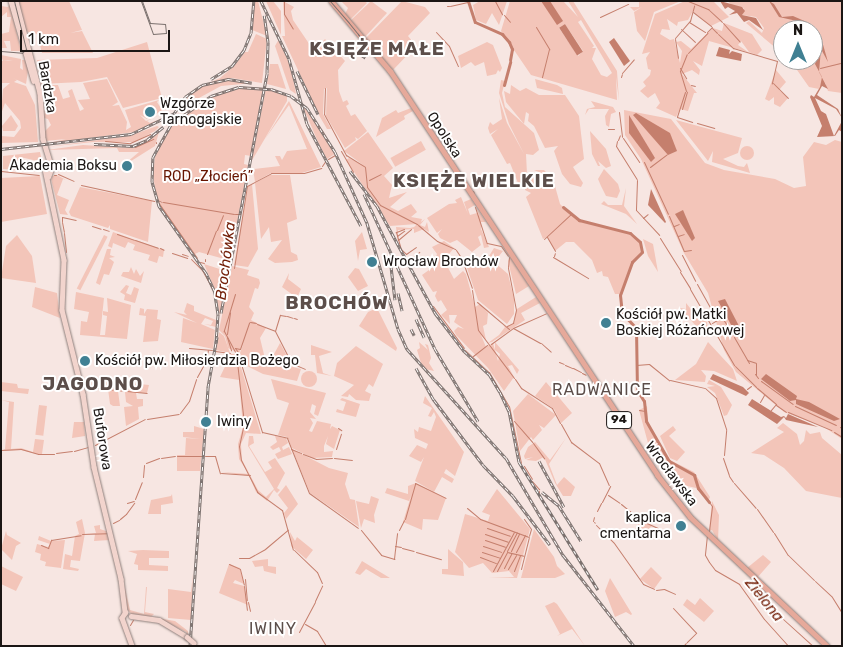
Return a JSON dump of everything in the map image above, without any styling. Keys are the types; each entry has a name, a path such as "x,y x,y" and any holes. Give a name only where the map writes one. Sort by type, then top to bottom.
{"main road":[{"name":"Bardzka","path":"11,1 37,92 45,149"},
{"name":"Bardzka","path":"16,1 38,84 45,149"},
{"name":"Opolska","path":"332,1 390,71 548,312"},
{"name":"Buforowa","path":"45,149 63,250 62,312 84,394 94,467 125,601 132,646"},
{"name":"Wrocławska","path":"548,312 641,454 703,529 826,646"},
{"path":"128,617 153,621 175,629 195,644"}],"green space":[{"path":"18,1 69,1 82,30 70,33 82,31 93,53 42,53 37,34 25,31"},
{"path":"255,1 258,1 267,36 252,30"},
{"path":"266,1 273,1 281,11 281,35"},
{"path":"283,1 294,7 291,11 293,20 314,51 325,39 345,61 338,70 339,91 343,102 347,100 349,104 346,106 351,116 355,114 367,131 358,139 355,137 356,140 345,148 326,116 327,88 324,89 323,114 331,129 327,129 320,117 282,36 285,36"},
{"path":"364,1 367,3 350,20 345,14 348,8 342,2"},
{"path":"371,1 387,13 364,38 350,21"},
{"path":"402,1 425,7 430,13 408,36 416,46 393,70 365,39"},
{"path":"480,1 507,1 499,25 492,13 486,24 476,20 473,5"},
{"path":"510,1 563,1 578,17 568,1 573,1 617,71 619,101 616,77 617,100 531,75 501,31","holes":["581,20 612,73 607,77 601,75 592,59 596,48 592,48 594,46 578,22","565,24 583,51 578,56 559,28"]},
{"path":"639,1 681,1 654,12 645,41 637,31 634,12 642,7 634,11 630,7 639,7"},
{"path":"685,1 713,1 729,17 711,26 693,11 688,20 678,22 677,26 667,19 670,30 662,29 660,34 670,40 674,39 680,63 682,51 676,42 681,41 691,49 713,28 722,31 724,23 752,34 762,50 757,55 749,52 741,41 738,45 748,52 709,41 702,66 693,61 700,70 699,75 692,70 682,74 697,93 694,93 688,111 680,109 676,117 656,108 660,103 655,93 648,98 640,91 646,86 643,82 650,75 651,70 648,69 646,58 650,52 642,54 655,14"},
{"path":"728,1 842,1 842,93 828,91 825,83 819,89 809,87 797,70 823,70 823,20 773,20 773,46 746,23 749,21 762,33 764,28 756,17 742,15 744,8 732,6"},
{"path":"10,2 22,46 12,13 21,51 11,51 10,41 4,41 7,48 1,48 1,34 9,32 11,17 7,17 7,12 1,17 1,6 8,7"},
{"path":"256,34 267,39 262,83 232,78 193,90 220,78 234,66 245,52 248,52"},
{"path":"279,39 291,68 296,94 290,90 275,46"},
{"path":"147,42 162,98 123,108 107,77 81,82 41,84 37,60 97,58"},
{"path":"487,42 493,45 502,68 500,72 498,70 496,74 487,76 484,62 475,66 471,62 461,68 458,56"},
{"path":"1,55 21,59 20,68 23,70 22,60 26,60 33,87 28,71 26,84 13,78 17,80 14,82 26,86 35,105 38,142 1,143 1,136 14,137 21,128 20,121 5,103 1,114 3,89 10,83 1,83 1,61 3,61"},
{"path":"270,64 278,64 286,89 267,84"},
{"path":"776,70 786,82 779,90 788,98 780,107 774,104 774,97 769,101 765,99"},
{"path":"107,79 118,102 112,106 119,105 127,122 126,130 131,127 125,110 159,100 157,102 162,110 147,119 140,115 146,121 162,114 147,121 150,123 166,117 134,132 45,144 66,139 45,141 44,132 51,125 48,119 44,118 45,102 42,85 58,85 63,99 70,97 68,91 72,89 80,111 84,109 78,100 90,99 83,83"},
{"path":"535,79 557,85 562,88 563,94 537,88"},
{"path":"232,80 253,83 221,86 175,111 195,90 210,83"},
{"path":"501,80 505,81 502,93 505,107 534,133 539,150 533,155 526,154 527,174 533,176 534,183 546,189 544,174 534,170 544,170 553,179 560,204 568,212 579,220 629,233 640,242 641,253 632,262 620,294 615,294 608,277 603,276 602,271 597,273 592,260 574,242 566,242 555,251 547,237 543,239 526,197 531,193 525,190 525,179 520,188 510,163 507,164 491,135 498,129 490,134 488,128 490,122 493,125 502,119 499,98 507,123 524,154 509,124 499,93"},
{"path":"511,85 520,91 526,88 539,95 565,95 579,116 584,159 573,167 583,183 581,187 570,184 562,174 554,151 558,146 545,148 534,126 528,121 529,114 526,112 524,124 506,102 504,91 510,94"},
{"name":"ROD „Złocień”","path":"247,87 263,88 251,156 245,155 244,164 248,165 231,255 228,260 199,252 195,254 163,211 159,203 163,202 157,200 153,175 155,157 164,136 180,116 218,94"},
{"path":"266,88 287,95 287,101 251,162"},
{"path":"289,101 321,167 302,173 271,173 255,182 253,169 280,166 275,156 280,156 282,160 287,151 307,149 289,105 265,139"},
{"path":"591,101 613,107 616,112 611,114 609,127 606,125 605,116 609,109 589,109 585,115 587,109 595,107"},
{"path":"302,105 324,132 335,154 327,159 319,144"},
{"path":"411,108 413,111 404,116 405,119 376,137 382,118 396,110 398,113"},
{"path":"624,110 671,119 705,163 724,170 775,179 794,188 806,186 803,157 814,142 826,145 835,140 842,142 842,439 824,427 784,412 736,372 724,350 708,293 684,253 641,159 625,135"},
{"path":"11,115 18,126 15,131 3,131 2,126"},
{"path":"676,120 742,138 738,153 723,159 744,167 747,163 750,173 712,162 713,151 708,161"},
{"path":"157,126 159,127 155,131 134,142 93,142 46,147 129,136"},
{"path":"590,131 606,149 611,166 606,168 598,161 600,166 598,166 592,154"},
{"path":"159,132 155,146 120,168 139,152 119,152 117,148 47,150 83,145 133,148"},
{"path":"368,132 393,168 384,176 392,185 389,198 407,192 390,207 398,211 411,204 417,212 411,217 422,219 421,222 425,219 420,225 425,227 427,222 429,232 424,229 414,233 414,229 398,230 398,243 396,227 410,228 417,224 390,226 346,160 349,158 363,165 344,151"},
{"path":"421,141 426,150 395,167 390,158"},
{"path":"744,146 750,146 754,153 750,160 744,160 740,156 740,150"},
{"path":"40,152 42,162 20,157 21,167 17,170 3,169 3,156"},
{"path":"604,169 618,184 620,191 617,198 606,196 601,186 598,179"},
{"path":"50,175 52,180 52,176 57,175 66,180 63,179 57,195 69,200 65,210 68,215 60,214"},
{"path":"270,175 290,175 297,219 287,223 291,252 297,255 298,260 292,262 275,263 268,259 282,240 271,242 269,227 261,239 255,183"},
{"path":"40,176 47,214 1,222 1,178"},
{"path":"252,184 258,249 248,267 234,265 248,187"},
{"path":"80,187 152,201 148,242 110,229 110,225 108,228 71,216 69,212"},
{"path":"626,188 624,206 637,224 626,214 601,204 604,201 608,205 622,205"},
{"path":"461,197 468,214 464,202 471,199 475,205 468,209 470,215 477,213 479,216 476,207 486,222 481,222 481,229 489,247 484,248 481,235 478,237 481,245 472,252 457,240 450,243 440,238 438,234 442,229 437,233 427,218 449,204 457,203 455,200"},
{"path":"113,232 164,250 163,257 159,256 157,263 148,260 150,255 133,250 135,245 128,242 125,248 113,243 112,248 108,246"},
{"path":"362,232 367,249 360,250 358,261 355,241"},
{"path":"17,235 32,256 36,283 1,278 6,246"},
{"path":"104,235 108,237 80,290 77,288"},
{"path":"643,239 653,244 658,272 648,256"},
{"path":"444,241 454,248 444,260 454,279 463,271 466,274 475,307 480,304 488,313 487,324 483,326 486,340 481,335 486,347 493,343 498,361 500,354 495,350 495,342 519,370 517,374 512,365 508,366 514,377 504,391 488,368 456,335 454,331 458,327 464,329 454,322 457,315 449,315 450,324 441,315 447,310 441,300 438,302 435,296 437,291 433,292 422,275 433,267 437,254 432,247"},
{"path":"494,248 503,251 494,262 508,274 514,299 514,314 507,324 478,300 467,268 486,255 492,259 489,256"},
{"path":"107,249 111,249 110,255 115,257 109,258 114,262 109,275 104,274 100,285 96,283"},
{"path":"510,257 529,286 516,294 508,261"},
{"path":"204,264 226,271 229,268 220,316 215,290"},
{"path":"232,266 249,270 247,275 259,279 258,289 255,288 249,307 254,313 251,320 266,328 260,338 267,367 280,343 293,367 301,369 297,381 263,374 245,365 240,353 244,342 239,353 228,348 225,336 219,330"},
{"path":"131,267 134,274 136,269 140,276 144,271 141,283 121,276 123,272 129,272"},
{"path":"355,268 359,269 368,286 358,291 348,277"},
{"path":"289,273 288,279 301,289 297,298 282,287"},
{"path":"126,285 129,286 126,293 131,295 134,287 139,289 135,303 124,300 125,295 120,292"},
{"path":"35,287 57,293 60,318 32,307"},
{"path":"76,292 104,298 100,335 105,335 107,316 103,315 103,311 108,312 107,298 131,305 127,339 80,335 81,321 87,322 89,312 74,309"},
{"path":"536,297 540,303 521,313 525,320 488,343 499,335 505,327 503,325 507,327 513,323 517,309"},
{"path":"187,303 194,306 194,311 216,320 216,327 204,324 211,325 213,321 205,318 201,324 215,330 213,349 181,342 183,318 197,323 174,312 187,315 184,312"},
{"path":"686,303 698,318 707,322 708,331 702,321 699,325 704,335 680,308 686,309"},
{"path":"140,308 144,309 144,314 147,309 158,310 157,319 161,320 158,341 143,342 146,316 139,315"},
{"path":"377,308 397,348 396,351 359,326 368,312"},
{"path":"219,332 224,336 230,353 216,350"},
{"path":"419,342 428,350 425,344 428,345 431,358 429,363 434,371 425,369 421,363 417,350 420,348"},
{"path":"708,342 733,369 737,381 714,371 701,370 706,376 705,382 675,380 696,364"},
{"path":"311,345 332,352 319,356 323,373 332,376 317,373 315,355 311,355"},
{"path":"356,346 383,364 373,387 369,384 365,391 371,394 369,401 356,400 349,394 348,397 341,396 354,385 334,376 337,363"},
{"path":"231,354 237,354 261,434 246,433 241,444 242,460 258,490 266,497 274,489 248,446 249,436 253,436 254,443 249,446 265,472 272,468 268,462 275,458 285,473 277,488 280,490 277,493 274,490 267,501 256,492 249,476 221,472 249,474 239,459 238,444 243,427 239,380 220,377"},
{"path":"306,371 312,371 317,376 315,385 306,387 301,382 301,376"},
{"path":"90,379 109,381 110,390 111,381 149,385 147,393 136,393 137,399 143,399 143,406 138,407 139,419 126,426 124,407 133,406 126,402 125,392 118,391 120,406 113,406 110,404 108,389 104,389 104,381 100,388 91,387"},
{"path":"271,379 326,393 318,416 314,414 316,406 312,404 310,412 316,419 310,418 313,423 309,431 312,432 317,421 331,424 330,429 332,426 340,430 334,449 326,444 328,436 324,446 324,452 333,451 332,457 312,458 292,448 287,437 278,435 289,403 277,399"},
{"path":"709,380 721,387 732,405 727,415 724,416 715,393 707,387 715,386 707,384"},
{"path":"1,382 17,384 18,388 29,389 28,394 1,391"},
{"path":"546,382 572,413 561,423 554,409 535,396"},
{"path":"528,394 556,415 544,428 539,425 542,430 533,440 531,437 520,451 513,411"},
{"path":"425,396 464,452 455,476 446,469 444,473 454,479 452,483 442,477 434,492 415,481 424,457 421,462 409,456 417,445 426,449 428,444 415,438 414,429 418,432 419,427 431,431 436,417 434,412 431,417 428,416 432,408 423,403"},
{"path":"342,398 360,404 356,417 336,412 337,409 343,411 346,402 340,400"},
{"path":"1,400 14,402 11,449 21,448 33,452 35,439 44,440 42,454 21,450 1,451 5,449 9,402"},
{"path":"39,405 47,406 43,436 35,435"},
{"path":"647,406 648,422 668,459 694,472 710,497 708,502 696,488 683,485 648,443 639,410"},
{"path":"74,422 84,422 85,436 72,438"},
{"path":"783,423 797,434 800,445 804,441 806,430 810,434 820,432 822,438 842,455 842,498 806,491 784,468 764,455 751,453 784,432 777,428"},
{"path":"194,426 204,429 200,471 177,471 177,455 185,455 186,438 201,439 183,437 183,432 194,432"},
{"path":"673,426 676,430 669,436 685,452 677,461 670,458 660,436"},
{"path":"275,436 286,438 288,443 282,447 283,450 289,447 292,454 278,459 275,454 281,451 279,447 273,450 270,447 277,442"},
{"path":"566,438 549,464 557,485 564,477 575,487 571,496 563,496 555,483 544,457 536,461 526,460 533,457 525,459 524,456 528,447 535,442 550,460"},
{"path":"292,449 329,468 348,473 345,484 350,499 355,500 359,527 310,493"},
{"path":"416,483 446,498 438,520 423,519 422,530 403,522 411,496 409,501 385,493 387,488 408,494 408,486"},
{"path":"286,485 298,504 286,519 284,513 288,508 278,495"},
{"path":"497,489 530,529 517,578 488,577 514,577 509,571 492,573 483,563 469,568 455,552 465,514 488,521 490,515 482,512"},
{"path":"172,494 173,503 161,505 161,514 148,514 151,500 171,496"},
{"path":"371,496 379,499 374,515 375,523 364,519 361,528 356,501 369,504"},
{"path":"712,501 719,515 718,541 712,530 709,531"},
{"path":"82,519 85,533 80,561 71,560 70,567 79,569 78,571 63,569 65,554 72,556 75,536 79,534 76,522"},
{"path":"641,521 652,526 638,538 632,533"},
{"path":"100,525 100,529 109,532 110,540 94,541 95,534 86,534 96,533 94,526"},
{"path":"534,529 554,557 557,566 565,574 555,578 521,578"},
{"path":"6,531 7,535 21,543 16,546 12,560 1,549"},
{"path":"290,532 295,541 297,537 313,550 306,559 291,546"},
{"path":"39,536 51,541 65,540 61,568 45,566 46,562 40,560 41,554 35,552 37,544 48,547 50,544 38,540"},
{"path":"448,549 463,562 464,576 442,574 442,569 448,569"},
{"path":"128,551 169,551 169,558 149,558 149,565 168,566 168,571 138,570 138,565 134,564 137,554"},
{"path":"763,555 771,562 757,578 747,568"},
{"path":"268,559 268,566 276,567 276,574 264,571 263,566 255,567 252,561"},
{"path":"362,561 390,578 381,578 366,569 360,575 355,573"},
{"path":"229,564 240,568 244,584 235,580 233,583 244,586 248,605 219,593"},
{"path":"1,566 23,577 16,591 1,584"},
{"path":"651,567 662,578 654,589 640,579"},
{"path":"193,573 191,620 168,618 168,589 191,592"},
{"path":"610,578 631,615 626,612 615,617 605,591"},
{"path":"124,584 130,610 144,614 147,587 145,612 154,614 151,617 175,621 188,631 188,636 186,632 168,623 132,615 127,609"},
{"path":"700,598 714,611 704,622 683,605 687,599 695,605"},
{"path":"554,602 585,646 572,629 557,636 560,634 545,606"}],"shaded area":[{"path":"541,1 550,1 563,21 557,25"},
{"path":"720,1 742,7 745,11 742,15 756,18 763,30 749,20 744,22 737,13 729,15 735,11 728,7 725,9"},
{"path":"769,1 774,4 782,17 793,16 802,20 792,20 779,17"},
{"path":"565,24 583,52 577,55 559,28"},
{"path":"614,38 630,61 624,66 609,42"},
{"path":"823,44 828,62 823,53"},
{"path":"719,47 730,50 729,54 732,51 742,54 741,61 716,56"},
{"path":"822,77 828,89 822,86 817,95 838,109 842,118 836,109 815,98 821,111 826,114 834,136 842,121 842,132 839,130 835,136 817,137 822,126 810,97 811,95 814,97 820,87"},
{"path":"636,113 670,133 677,151 668,155 633,115"},
{"path":"629,115 655,158 651,162 629,133"},
{"path":"651,189 666,222 665,223 648,205"},
{"path":"683,210 695,238 692,241 675,214"},
{"path":"725,299 740,328 735,332 718,301"},
{"path":"713,374 743,387 749,393 746,396 710,379"},
{"path":"766,374 797,396 796,399 809,402 840,419 834,421 796,404 796,400 790,401 761,379"},
{"path":"752,399 781,417 784,416 786,418 788,414 818,427 786,420 784,417 777,424 748,405"}],"waterway":[{"name":"Brochówka","path":"284,1 284,14 293,29"},
{"name":"Zielona","path":"468,1 475,22 502,34 509,42 512,49 510,60"},
{"path":"495,1 502,14"},
{"path":"688,1 708,9 722,22"},
{"path":"450,6 468,2"},
{"path":"600,17 628,4"},
{"path":"675,38 690,21 694,6"},
{"path":"693,12 711,26"},
{"path":"504,15 510,22"},
{"path":"689,22 705,32"},
{"path":"723,23 740,42"},
{"path":"536,27 549,49 542,77"},
{"path":"707,32 712,27"},
{"path":"712,28 717,33"},
{"path":"681,29 695,42"},
{"path":"436,32 449,46 458,66"},
{"path":"688,53 707,33"},
{"path":"718,34 733,48 777,61 772,83"},
{"path":"675,39 678,58"},
{"path":"686,91 680,71 687,54"},
{"path":"622,73 634,59"},
{"name":"Zielona","path":"504,85 510,62"},
{"path":"823,67 840,63"},
{"path":"680,68 686,78"},
{"path":"773,83 788,98"},
{"path":"691,85 695,86"},
{"path":"325,88 324,114 346,155 365,167 367,187 380,205 417,224"},
{"path":"685,92 677,117 692,122"},
{"path":"682,109 687,92"},
{"path":"619,112 622,137"},
{"path":"697,123 714,128"},
{"path":"608,129 614,129"},
{"path":"105,141 130,143 150,134"},
{"path":"618,140 620,135"},
{"path":"623,138 639,162"},
{"path":"135,147 153,139"},
{"path":"617,141 616,146 637,179"},
{"path":"341,151 353,172"},
{"path":"650,167 667,154"},
{"name":"Brochówka","path":"328,159 335,155"},
{"name":"Brochówka","path":"322,166 326,160"},
{"path":"644,162 668,214"},
{"name":"Brochówka","path":"234,268 247,186 271,173 304,173 321,168"},
{"path":"1,171 39,175"},
{"path":"58,174 74,181"},
{"path":"369,180 381,174"},
{"path":"637,180 636,210 659,235"},
{"path":"81,185 154,201"},
{"path":"157,200 162,202"},
{"path":"158,202 197,258"},
{"path":"163,202 234,214"},
{"path":"475,207 487,243 501,246 508,256"},
{"name":"Zielona","path":"563,207 579,220 630,233 640,242 642,252 632,262 620,295 622,313 636,328 637,390 644,401 646,421 669,461 694,475 698,488 709,502"},
{"path":"235,214 240,214"},
{"path":"544,239 571,214"},
{"path":"643,218 648,214"},
{"path":"217,230 223,215"},
{"path":"669,216 684,251"},
{"path":"62,221 62,217 76,220"},
{"path":"62,222 64,232"},
{"path":"674,226 679,224"},
{"path":"418,225 437,241 455,249"},
{"path":"92,226 101,229"},
{"path":"103,229 109,231"},
{"path":"404,229 396,232 401,249 406,254 416,247"},
{"path":"398,240 411,229"},
{"path":"207,254 216,231"},
{"path":"397,236 404,231"},
{"path":"64,233 66,252"},
{"path":"117,234 134,240"},
{"path":"678,236 684,234"},
{"path":"547,237 555,251"},
{"path":"660,238 681,271"},
{"path":"135,240 158,248"},
{"path":"160,248 164,250"},
{"path":"456,250 462,259"},
{"path":"684,251 691,250"},
{"path":"411,259 419,252"},
{"path":"172,253 187,258"},
{"path":"182,254 188,256"},
{"path":"682,255 695,281"},
{"path":"508,267 509,257"},
{"path":"553,257 588,278"},
{"path":"191,259 202,270 212,288"},
{"path":"200,262 204,263"},
{"path":"464,265 472,288"},
{"path":"507,326 513,323 516,310 508,268"},
{"path":"680,272 690,288"},
{"path":"697,284 717,320 712,323"},
{"path":"690,289 734,365"},
{"path":"472,290 478,330 514,378"},
{"name":"Brochówka","path":"235,294 224,331 235,352"},
{"path":"477,302 509,329"},
{"path":"433,306 464,348"},
{"path":"718,311 733,335"},
{"name":"Brochówka","path":"227,334 230,312"},
{"path":"491,344 513,328 546,313"},
{"path":"257,324 275,331 280,315 286,316"},
{"path":"287,316 293,318"},
{"path":"250,322 256,323"},
{"path":"238,352 235,348 240,349 249,323"},
{"path":"513,328 540,343"},
{"path":"275,331 291,363 305,369"},
{"name":"Brochówka","path":"227,337 231,350"},
{"path":"734,337 749,363"},
{"path":"541,343 551,352"},
{"path":"473,356 487,345"},
{"path":"189,348 212,350"},
{"path":"197,377 206,361 208,350"},
{"path":"465,350 489,372 509,406 521,463"},
{"path":"215,351 230,353"},
{"name":"Brochówka","path":"236,353 244,423 239,446 241,460 257,492 282,510 293,550"},
{"path":"238,354 262,432 287,438 309,493 358,528"},
{"path":"747,360 756,363 756,375"},
{"path":"559,362 564,364"},
{"path":"636,365 649,364 669,380"},
{"path":"565,365 572,368"},
{"path":"735,366 756,387"},
{"path":"573,368 581,372"},
{"path":"582,373 586,375"},
{"path":"755,374 758,378"},
{"path":"180,413 189,401 196,379"},
{"path":"515,379 521,388 552,408 560,423"},
{"path":"670,380 704,388"},
{"path":"761,381 793,404"},
{"path":"747,389 751,386"},
{"path":"87,387 147,393"},
{"path":"705,388 716,398 726,429"},
{"path":"757,388 776,404 771,410"},
{"path":"760,402 764,395"},
{"path":"776,405 786,412"},
{"path":"795,406 836,425"},
{"name":"Zielona","path":"639,410 645,411"},
{"path":"788,412 831,430"},
{"path":"147,419 179,414"},
{"path":"95,445 145,419"},
{"path":"514,421 532,442"},
{"path":"561,424 571,442 599,463 609,485"},
{"path":"724,455 726,430"},
{"path":"834,432 842,437"},
{"path":"336,449 341,434"},
{"path":"533,443 544,458"},
{"path":"74,451 88,447"},
{"path":"1,450 21,449 38,454 54,454"},
{"path":"291,449 301,453"},
{"path":"56,453 72,451"},
{"path":"303,454 316,459 332,458"},
{"path":"161,458 175,456"},
{"path":"177,456 203,456"},
{"path":"205,456 215,456 220,473"},
{"path":"146,463 159,458"},
{"path":"334,458 352,460"},
{"path":"723,458 729,475"},
{"path":"143,477 144,465"},
{"path":"524,466 532,479"},
{"path":"221,473 250,475"},
{"path":"729,476 733,482"},
{"path":"532,481 539,489"},
{"path":"135,499 142,482"},
{"path":"405,519 415,483 446,498"},
{"path":"734,483 756,508"},
{"path":"602,502 610,486"},
{"path":"608,495 620,503"},
{"path":"127,503 134,501"},
{"name":"Zielona","path":"709,502 712,506 709,531"},
{"path":"126,514 134,503"},
{"path":"597,511 601,503"},
{"path":"621,504 642,521 664,531"},
{"path":"467,508 480,519 529,537"},
{"path":"757,509 773,532"},
{"path":"120,519 126,514"},
{"path":"593,521 594,517"},
{"path":"524,519 531,529 529,536"},
{"path":"113,523 119,520"},
{"path":"399,530 404,520"},
{"path":"596,525 614,543"},
{"path":"487,528 510,536"},
{"path":"239,558 249,558 265,549 288,530"},
{"path":"361,530 381,555 394,559 395,550"},
{"path":"493,571 514,532"},
{"path":"507,551 517,532"},
{"path":"82,534 107,533"},
{"path":"395,550 397,533"},
{"path":"774,533 788,555 814,580"},
{"path":"485,534 508,542"},
{"path":"511,551 519,534"},
{"path":"41,545 48,548 51,540 81,535"},
{"path":"516,552 525,535"},
{"name":"Zielona","path":"707,535 705,555 709,562 715,570 739,584 764,619 788,646"},
{"path":"521,569 529,538"},
{"path":"485,540 505,547"},
{"path":"614,543 643,584 654,589"},
{"path":"395,546 401,547"},
{"path":"483,546 501,552"},
{"path":"402,548 414,551"},
{"name":"Brochówka","path":"294,550 317,572 322,583"},
{"path":"416,552 441,559"},
{"path":"482,552 500,558"},
{"path":"497,571 507,552 524,556"},
{"path":"504,568 511,554"},
{"path":"508,569 516,555"},
{"path":"514,571 520,555"},
{"path":"480,557 496,563"},
{"path":"229,564 240,569 244,585"},
{"path":"245,579 247,600"},
{"path":"815,581 832,597 842,613"},
{"path":"244,586 247,610"},
{"name":"Brochówka","path":"315,601 322,586"},
{"path":"656,590 664,589 675,594"},
{"path":"756,594 782,617"},
{"path":"248,602 250,611"},
{"name":"Brochówka","path":"299,632 315,602"},
{"path":"673,608 696,633 687,642"},
{"path":"783,619 813,646"},
{"path":"130,625 133,620"},
{"name":"Brochówka","path":"305,624 317,631 326,646"},
{"path":"683,646 686,643"}],"tram line":[{"path":"1,51 22,53 26,49 14,1"},
{"path":"141,1 153,34 166,33 165,24 150,23 142,1"},
{"path":"330,1 349,23 363,40 367,52 364,58 359,55 364,44 358,34"}],"railway":[{"path":"211,79 232,66 244,50 251,33 254,1"},
{"path":"261,1 289,59 307,124 361,226"},
{"path":"221,313 267,73 268,42 264,15"},
{"path":"297,71 318,114"},
{"path":"171,118 185,97 202,85 228,79 252,83"},
{"path":"216,343 218,314 214,290 206,273 159,206 152,182 153,157 171,124 211,96 239,87 271,89 291,96 307,108 335,152 367,223 398,329 407,349 506,458 563,555 634,646"},
{"path":"1,149 131,134 175,113"},
{"path":"94,144 133,146 147,140 163,127"},
{"path":"350,171 377,206 435,313 464,351 489,374 500,392 509,411 519,462 598,590"},
{"path":"364,194 435,349 478,421"},
{"path":"390,258 395,300"},
{"path":"398,293 402,311"},
{"path":"416,319 424,337"},
{"path":"411,329 414,335"},
{"path":"190,646 208,387 217,337"},
{"path":"416,368 434,400 483,465 513,496 550,545"},
{"path":"539,461 564,507"},
{"path":"542,492 559,506 581,541"}],"place":[{"name":"Wzgórze Tarnogajskie","path":"150,112"},
{"name":"Akademia Boksu","path":"127,166"},
{"name":"Wrocław Brochów","path":"372,262"},
{"name":"Kościół pw. Matki Boskiej Różańcowej","path":"606,323"},
{"name":"Kościół pw. Miłosierdzia Bożego","path":"85,361"},
{"name":"Iwiny","path":"206,422"},
{"name":"kaplica cmentarna","path":"681,526"}],"district":[{"name":"KSIĘŻE MAŁE","path":"377,49"},
{"name":"KSIĘŻE WIELKIE","path":"474,181"},
{"name":"BROCHÓW","path":"337,303"},
{"name":"JAGODNO","path":"93,384"},
{"name":"RADWANICE","path":"602,390"},
{"name":"IWINY","path":"273,629"}]}
